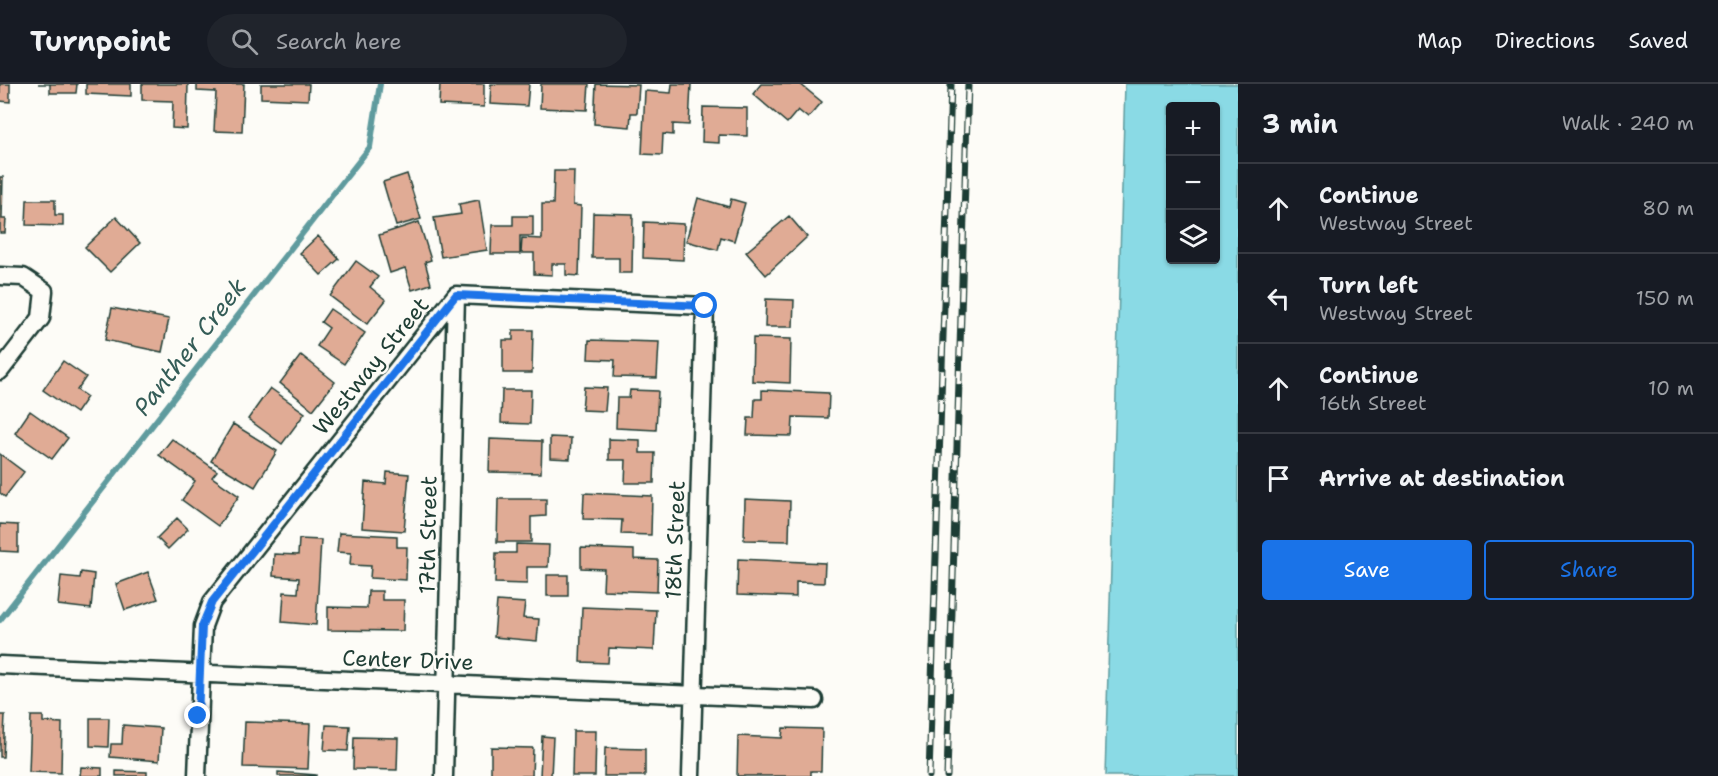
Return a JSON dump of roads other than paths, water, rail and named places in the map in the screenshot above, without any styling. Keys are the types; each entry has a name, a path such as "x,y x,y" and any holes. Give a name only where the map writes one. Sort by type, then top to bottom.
{"street":[{"path":"0,276 23,277 44,291 41,318 0,371"},
{"name":"Westway Street","path":"196,776 202,626 212,602 456,295 705,306"},
{"name":"17th Street","path":"444,776 456,295"},
{"name":"18th Street","path":"690,776 705,306"},
{"name":"Center Drive","path":"1,665 814,700"}],"water":[{"path":"1125,84 1238,84 1238,776 1105,776"}],"waterway":[{"name":"Panther Creek","path":"0,620 370,147 380,84"}],"railway":[{"path":"929,776 951,84"},
{"path":"947,776 968,84"}]}
